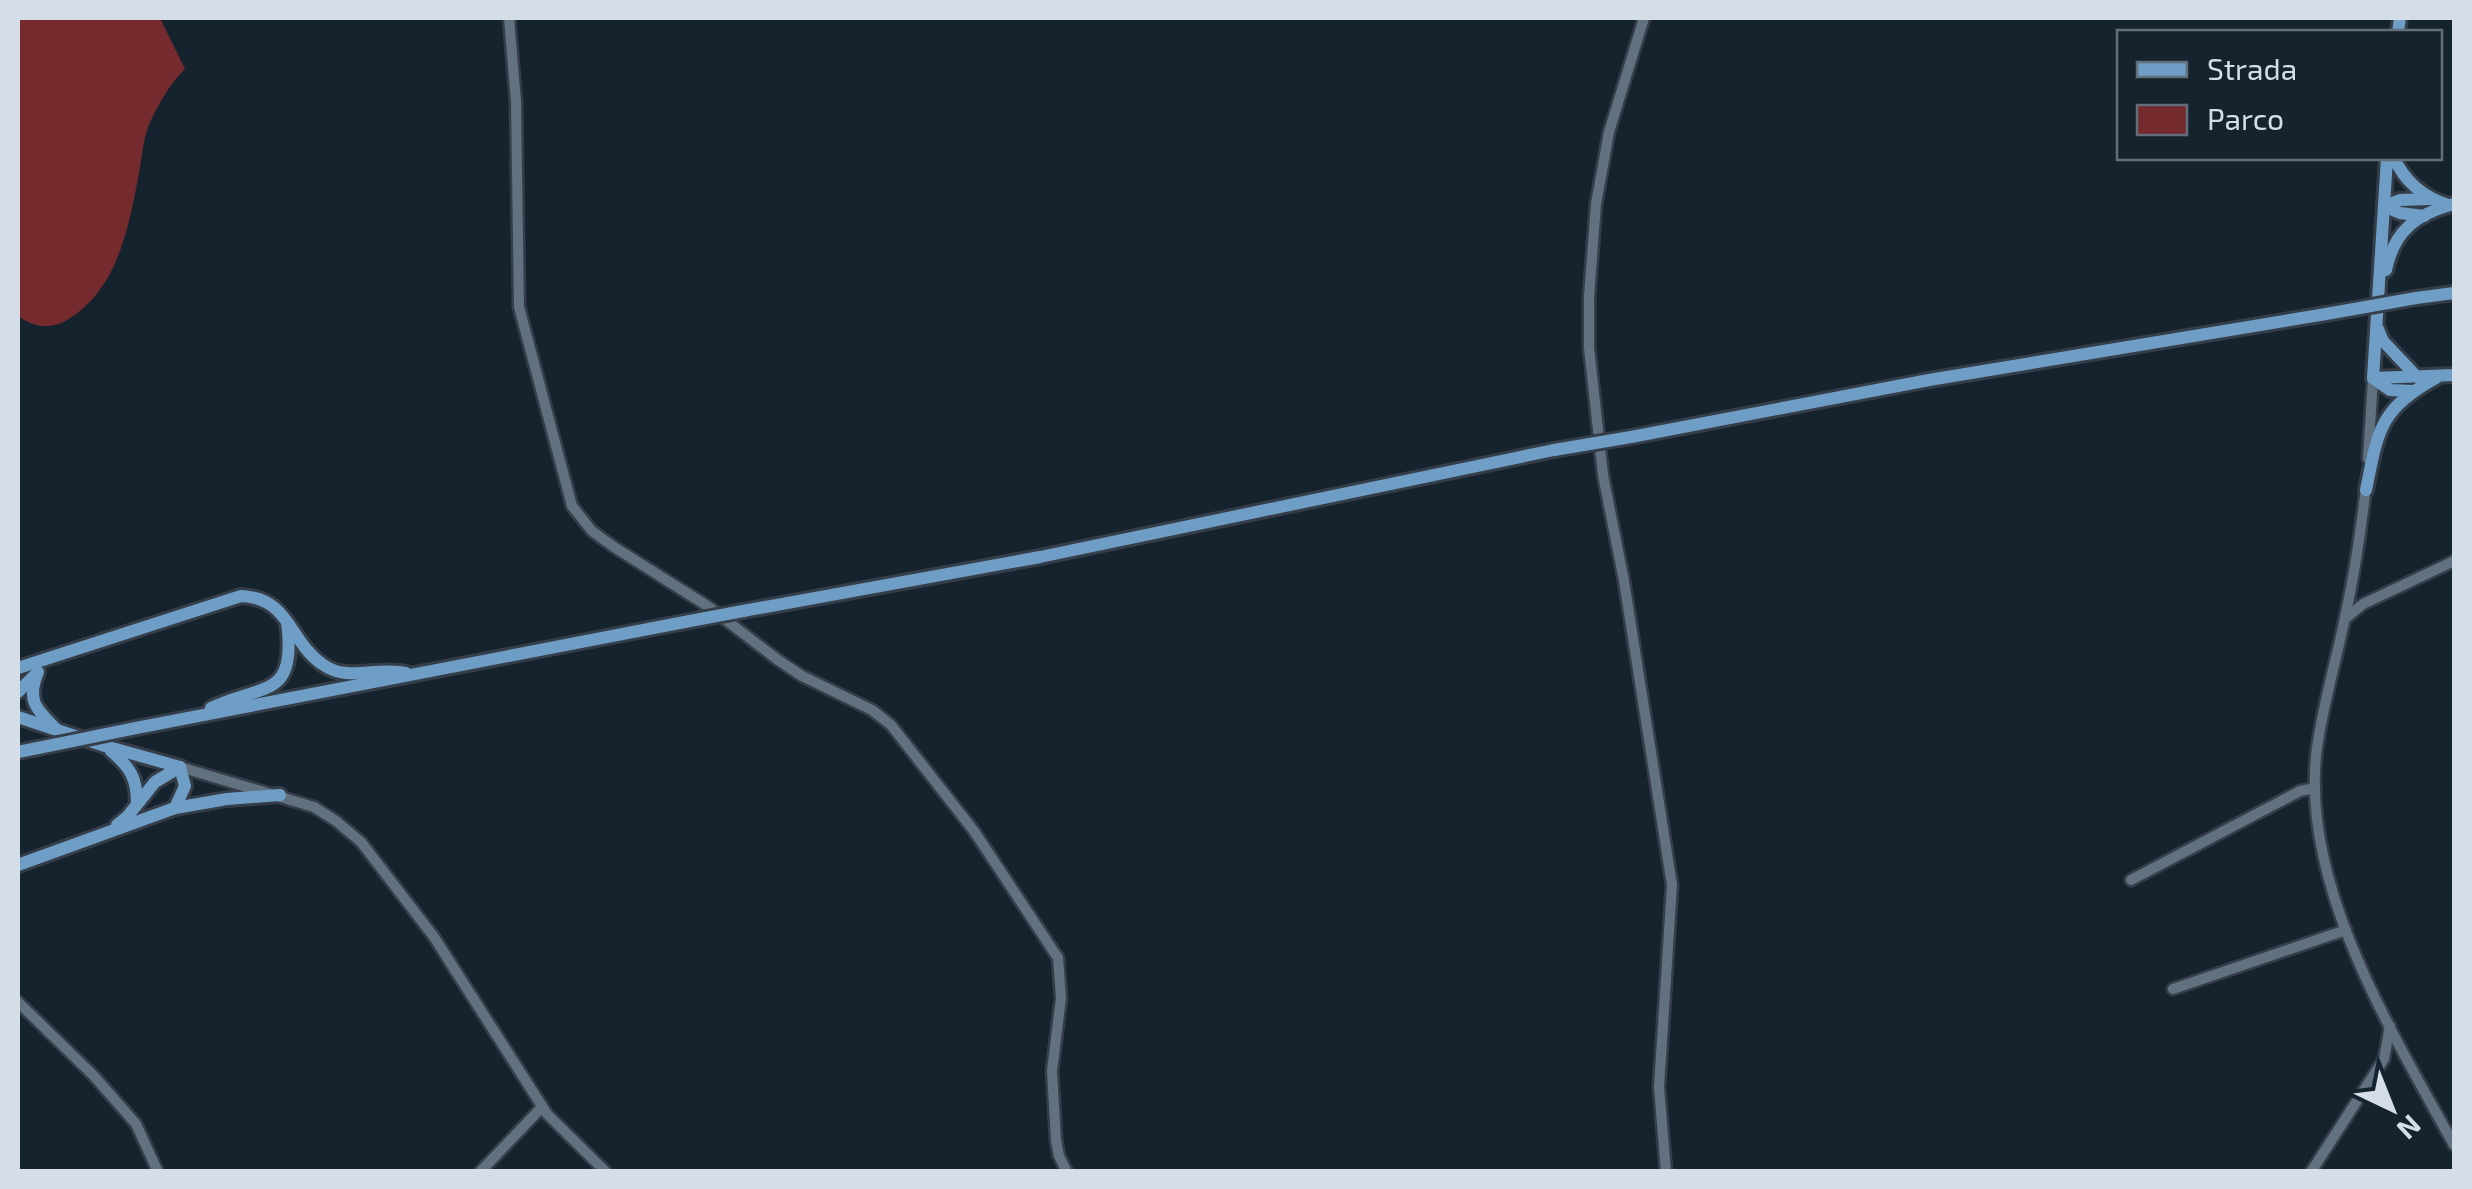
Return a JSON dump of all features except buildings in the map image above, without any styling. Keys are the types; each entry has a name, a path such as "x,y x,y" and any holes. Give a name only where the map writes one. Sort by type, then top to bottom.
{"main road":[{"path":"2390,160 2373,378 2415,384 2454,375"},
{"path":"2392,160 2410,184 2430,199"},
{"path":"2384,206 2400,200 2430,199 2451,205"},
{"path":"2415,384 2383,341 2377,317 2391,246 2408,226 2451,205"},
{"path":"2384,206 2424,216"},
{"path":"26,752 194,716 1040,557 1554,450 1929,380 2454,293"},
{"path":"2366,490 2378,434 2415,384"},
{"path":"18,668 240,596 255,596 273,605 317,661 335,672 353,675 390,669 413,675"},
{"path":"194,716 275,684 288,667 287,620"},
{"path":"18,692 54,656"},
{"path":"38,672 32,688 33,701 58,731"},
{"path":"18,716 180,767"},
{"path":"105,746 127,765 137,782 137,803"},
{"path":"108,831 128,817 155,782 180,767"},
{"path":"175,808 185,786 180,767"},
{"path":"18,865 175,808 227,798 280,795"}],"street":[{"path":"509,18 516,102 519,307 572,506 592,531 614,547 708,607 802,676 872,710 891,725 974,831 1058,958 1061,998 1052,1071 1056,1140 1068,1172"},
{"path":"1644,18 1609,132 1596,204 1589,297 1591,385 1603,475 1624,581 1672,885 1659,1086 1666,1172"},
{"path":"2373,378 2366,490 2345,618 2316,756 2321,849 2346,930 2390,1026 2454,1145"},
{"path":"2345,618 2363,604 2454,560"},
{"path":"180,767 314,808 336,820 360,842 434,937 542,1107 606,1172"},
{"path":"2131,880 2300,791 2315,788"},
{"path":"2173,989 2346,930"},
{"path":"18,1002 94,1076 136,1124 158,1172"},
{"path":"2311,1172 2384,1059 2390,1026"},
{"path":"2384,1059 2412,1067"},
{"path":"480,1172 542,1107"}],"green space":[{"path":"18,18 160,18 185,69 164,96 148,127 131,214 110,274 84,307 67,320 48,326 18,316"}]}
